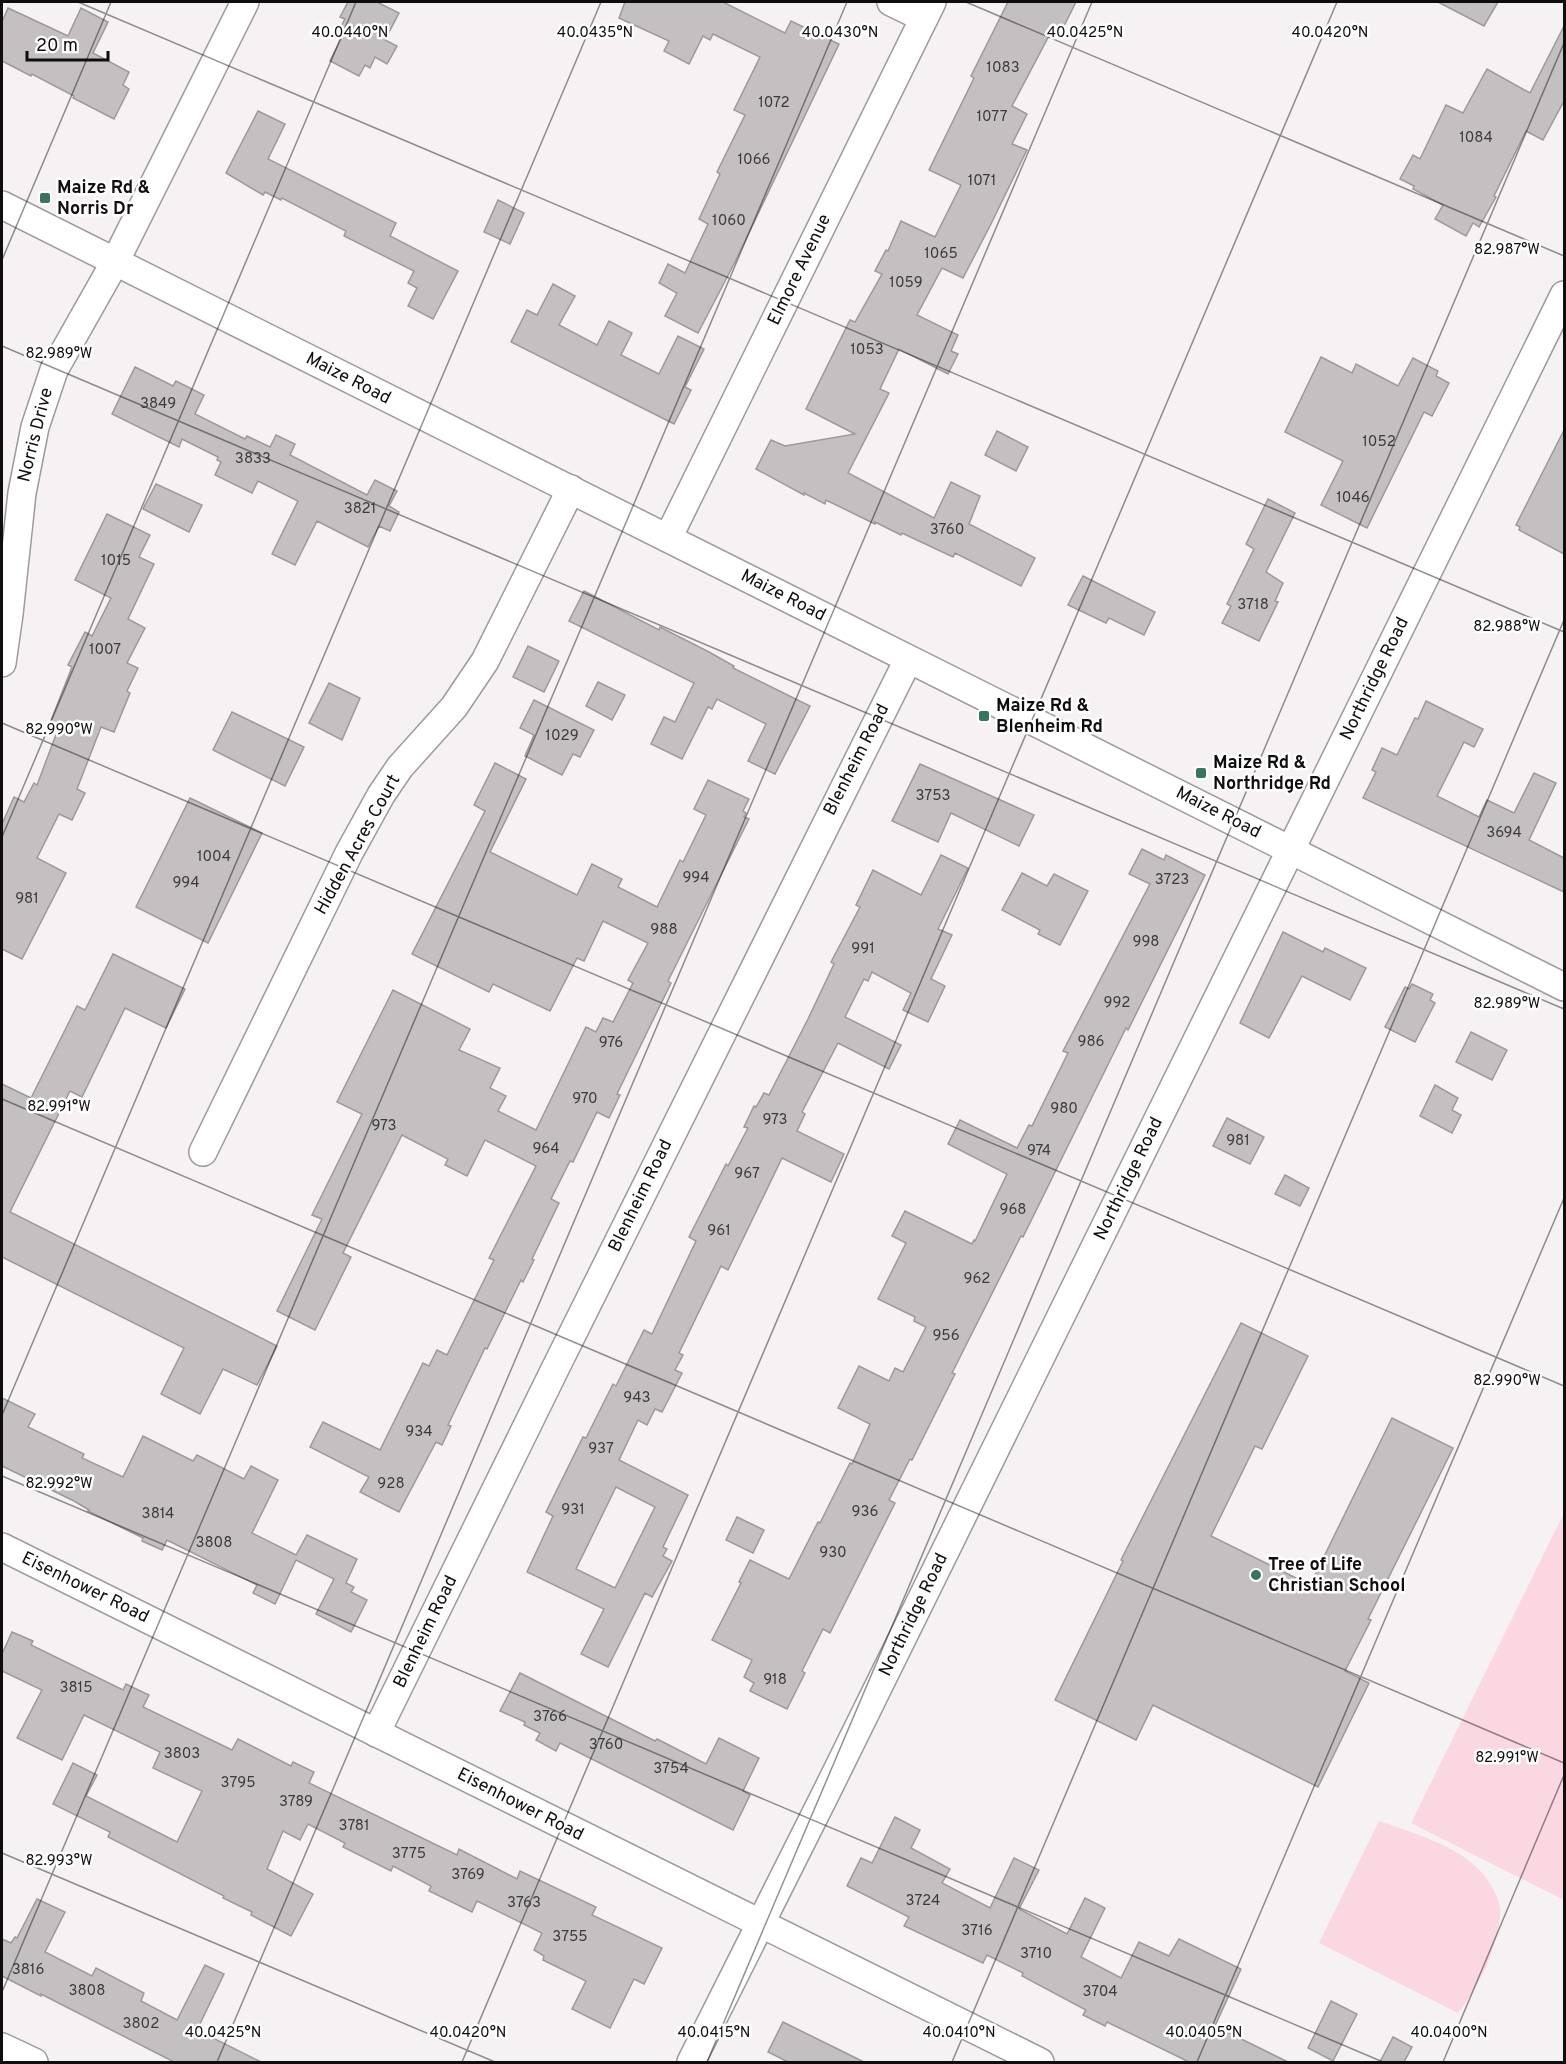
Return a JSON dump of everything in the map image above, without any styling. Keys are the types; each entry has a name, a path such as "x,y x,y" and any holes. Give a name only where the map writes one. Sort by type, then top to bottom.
{"street":[{"name":"Norris Drive","path":"2,663 5,614 22,493 35,427 54,370 115,262 245,2"},
{"path":"891,2 928,10"},
{"name":"Elmore Avenue","path":"668,538 928,10"},
{"name":"Maize Road","path":"2,205 1564,987"},
{"name":"Northridge Road","path":"691,2062 828,1789 1564,295"},
{"name":"Hidden Acres Court","path":"203,1152 344,863 381,795 400,767 454,707 485,661 571,489"},
{"name":"Blenheim Road","path":"376,1733 908,660"},
{"name":"Eisenhower Road","path":"2,1547 1040,2062"},
{"path":"2,2047 34,2062"}],"shaded area":[{"path":"1564,1513 1564,1900 1411,1823"},
{"path":"1379,1821 1430,1839 1462,1856 1488,1880 1496,1895 1500,1906 1500,1918 1493,1949 1487,1966 1458,2013 1319,1943"}],"building":[{"path":"348,2 377,2 399,13 385,40 397,46 387,64 375,57 370,68 365,65 359,76 330,61 342,37 336,35 345,19 340,17"},
{"path":"625,2 723,2 785,33 791,21 839,44 735,262 698,333 665,316 677,293 659,283 668,264 685,273 708,224 699,219 720,174 717,172 745,115 734,110 760,57 713,34 710,40 703,36 689,64 664,51 669,41 619,18"},
{"path":"1008,2 1076,2 1059,36 1051,32 1012,106 1027,114 1012,144 1027,150 991,224 963,278 942,268 917,315 958,335 951,351 958,354 948,374 899,349 880,389 889,393 848,473 934,518 951,482 980,496 969,524 1035,558 1021,586 955,553 953,557 902,533 901,535 875,522 875,524 826,500 825,504 804,493 804,495 756,469 771,440 785,446 855,434 806,409 850,320 855,322 882,274 875,271 886,250 888,251 901,221 935,237 961,185 929,170 974,78 971,76"},
{"path":"1438,2 1498,2 1484,26"},
{"path":"8,8 68,36 81,8 108,22 93,53 129,72 123,85 129,89 114,119 32,74 31,76 2,61 2,22"},
{"path":"1564,26 1564,101 1543,140 1526,131 1494,196 1496,197 1479,227 1473,223 1466,236 1435,219 1443,205 1413,189 1414,186 1400,179 1413,155 1420,159 1446,105 1463,113 1487,69 1530,93"},
{"path":"258,111 285,124 268,159 396,223 390,236 458,271 433,319 408,306 417,288 408,283 414,271 344,236 346,231 282,198 281,200 265,192 263,195 226,173"},
{"path":"498,200 524,213 510,244 484,232"},
{"path":"553,284 575,296 559,325 597,345 609,321 632,333 621,355 659,374 678,336 704,349 685,387 691,390 674,424 511,342 527,310 537,315"},
{"path":"1321,357 1352,373 1356,364 1398,386 1413,358 1438,371 1436,376 1449,383 1432,416 1424,412 1367,528 1321,505 1343,461 1285,432"},
{"path":"135,367 173,386 176,381 204,395 195,414 245,439 247,436 270,447 276,435 295,444 290,455 367,495 375,480 397,491 389,506 399,512 390,531 379,526 368,547 317,521 295,565 272,554 298,501 258,481 252,493 215,475 221,462 217,460 218,457 182,439 179,447 112,414"},
{"path":"1564,430 1564,554 1519,530 1520,527 1516,525"},
{"path":"997,431 1028,447 1016,471 985,455"},
{"path":"156,484 202,505 189,532 143,509"},
{"path":"1268,499 1295,513 1266,572 1283,583 1275,601 1278,602 1259,641 1222,623 1231,606 1227,604 1254,549 1246,544"},
{"path":"107,514 150,535 139,557 154,564 128,619 145,628 127,663 138,668 127,691 130,693 114,732 101,727 77,789 85,793 72,820 59,814 37,858 66,873 22,959 2,949 2,824 14,797 24,802 34,783 37,785 57,732 48,728 72,667 68,665 85,632 92,636 111,598 75,580"},
{"path":"1083,576 1155,612 1144,635 1109,618 1106,623 1068,605"},
{"path":"584,591 659,630 660,627 734,666 733,668 810,706 775,774 748,761 766,724 717,699 712,709 708,707 682,759 651,744 664,717 675,722 694,683 569,621"},
{"path":"528,646 559,661 544,692 513,677"},
{"path":"598,682 625,695 612,720 586,706"},
{"path":"329,683 360,698 342,740 309,723"},
{"path":"534,700 594,730 580,757 573,754 562,775 525,756 534,735 520,728"},
{"path":"1426,701 1483,729 1474,747 1464,742 1437,796 1479,817 1487,800 1514,813 1534,773 1556,783 1529,840 1564,858 1564,892 1363,798 1376,772 1372,770 1382,748 1397,755"},
{"path":"232,712 304,747 285,786 213,750"},
{"path":"495,763 526,779 490,852 577,895 592,864 622,879 618,887 657,907 706,815 694,809 708,780 749,799 743,811 746,813 744,817 749,819 668,981 671,983 617,1094 620,1095 609,1118 597,1112 573,1162 570,1161 551,1199 559,1203 532,1259 534,1260 523,1282 521,1280 487,1349 485,1348 448,1425 451,1426 442,1445 436,1442 399,1512 360,1492 369,1477 310,1447 323,1422 380,1450 423,1363 429,1366 437,1350 447,1355 494,1260 489,1258 536,1166 485,1140 467,1176 445,1165 448,1159 402,1135 343,1253 351,1257 315,1330 277,1311 322,1219 312,1215 362,1114 337,1102 393,990 470,1029 459,1050 500,1068 490,1088 506,1096 498,1111 536,1130 586,1027 596,1032 603,1018 613,1022 633,983 628,980 648,943 603,921 584,961 577,958 550,1011 493,984 489,992 412,954 485,811 474,805"},
{"path":"920,764 1034,815 1019,846 951,813 938,842 892,821"},
{"path":"190,798 262,833 208,943 136,907"},
{"path":"1142,849 1164,860 1166,855 1205,875 952,1373 955,1374 912,1460 910,1459 889,1500 895,1503 830,1633 823,1629 802,1671 805,1673 787,1709 750,1691 754,1683 744,1677 752,1660 712,1640 750,1560 789,1579 850,1463 852,1464 870,1424 838,1408 859,1366 889,1381 895,1368 903,1372 926,1327 914,1321 915,1317 878,1299 906,1243 892,1236 905,1211 972,1244 975,1241 1007,1174 948,1144 960,1120 1017,1148 1029,1125 1032,1126 1068,1053 1063,1051 1150,884 1129,874"},
{"path":"941,855 968,868 938,929 952,935 931,979 945,986 928,1022 903,1010 911,993 872,972 868,981 864,979 845,1017 901,1045 889,1069 838,1043 802,1112 805,1114 797,1131 844,1154 831,1182 782,1158 728,1270 721,1266 679,1353 683,1355 675,1370 682,1373 662,1412 655,1409 647,1425 638,1420 619,1460 688,1495 663,1547 667,1549 663,1556 672,1561 652,1597 645,1593 608,1667 581,1654 604,1609 527,1572 553,1516 546,1512 583,1437 586,1438 613,1384 616,1386 644,1330 652,1334 696,1241 689,1237 726,1164 728,1166 748,1128 744,1127 754,1106 756,1107 764,1093 769,1095 808,1019 834,964 831,962 860,907 856,905 873,870 921,895","holes":["616,1487 655,1507 615,1588 576,1569"]},
{"path":"1022,873 1047,886 1054,874 1088,891 1060,945 1038,934 1040,930 1002,910"},
{"path":"1283,932 1323,952 1325,948 1366,968 1350,1000 1302,976 1269,1038 1240,1023"},
{"path":"113,954 185,989 166,1028 125,1008 82,1097 70,1091 10,1212 277,1346 257,1385 223,1369 200,1414 161,1394 184,1348 2,1257 2,1084 31,1098 77,1006 85,1010"},
{"path":"1412,984 1433,994 1430,1000 1435,1003 1415,1042 1385,1027 1405,987 1409,989"},
{"path":"1471,1032 1507,1050 1492,1080 1456,1062"},
{"path":"1435,1085 1458,1098 1452,1110 1461,1115 1452,1133 1420,1116"},
{"path":"1227,1118 1264,1137 1250,1164 1213,1146"},
{"path":"1285,1175 1309,1188 1300,1206 1275,1194"},
{"path":"1241,1323 1308,1356 1262,1449 1255,1446 1211,1536 1310,1585 1392,1418 1453,1448 1368,1619 1371,1620 1345,1671 1369,1683 1318,1787 1153,1705 1136,1740 1055,1700 1123,1561 1121,1560"},
{"path":"2,1398 35,1414 28,1427 84,1454 82,1458 123,1477 143,1436 193,1461 197,1455 244,1479 251,1466 278,1480 252,1533 296,1555 307,1535 357,1559 346,1583 354,1587 351,1592 367,1600 351,1632 316,1614 334,1579 296,1560 275,1604 253,1593 257,1585 167,1540 162,1550 142,1541 143,1538 88,1511 74,1501 2,1466"},
{"path":"737,1517 764,1530 753,1553 726,1540"},
{"path":"12,1632 33,1641 31,1645 123,1690 126,1684 149,1695 143,1707 232,1750 238,1739 291,1766 293,1762 314,1772 309,1783 457,1855 459,1849 517,1879 520,1871 596,1907 592,1915 662,1948 644,1984 634,1979 610,2028 572,2009 586,1981 543,1960 544,1956 534,1950 542,1933 477,1901 472,1912 429,1891 431,1886 393,1866 391,1871 343,1847 345,1843 308,1824 300,1840 283,1831 267,1869 313,1894 291,1936 251,1915 252,1912 223,1898 224,1896 108,1837 110,1832 53,1804 73,1763 97,1775 86,1796 177,1842 202,1791 153,1768 160,1752 84,1715 62,1760 17,1738 42,1690 2,1671 2,1654"},
{"path":"520,1673 706,1764 719,1738 759,1758 743,1791 750,1795 733,1830 560,1743 556,1751 536,1740 540,1733 524,1725 525,1722 500,1711"},
{"path":"895,1817 920,1830 911,1848 950,1869 942,1883 990,1908 1014,1858 1039,1870 1019,1909 1067,1934 1085,1898 1105,1908 1081,1957 1121,1978 1139,1942 1169,1956 1179,1939 1241,1969 1215,2026 1288,2062 1189,2062 1107,2022 1105,2026 1083,2015 1086,2010 987,1955 983,1963 904,1926 909,1917 847,1886 861,1858 872,1863"},
{"path":"37,1899 65,1912 45,1952 92,1976 96,1968 144,1993 141,2001 177,2020 205,1965 224,1974 197,2030 261,2062 174,2062 2,1976 2,1939 11,1943 15,1937 17,1938"},
{"path":"1331,2001 1357,2014 1333,2061 1308,2048"},
{"path":"783,2022 864,2062 788,2062 768,2052"},
{"path":"1393,2037 1412,2047 1404,2062 1380,2062"}],"place":[{"name":"Maize Rd & Norris Dr","path":"45,198"},
{"name":"Maize Rd & Blenheim Rd","path":"984,716"},
{"name":"Maize Rd & Northridge Rd","path":"1201,773"},
{"name":"Tree of Life Christian School","path":"1256,1575"}]}
